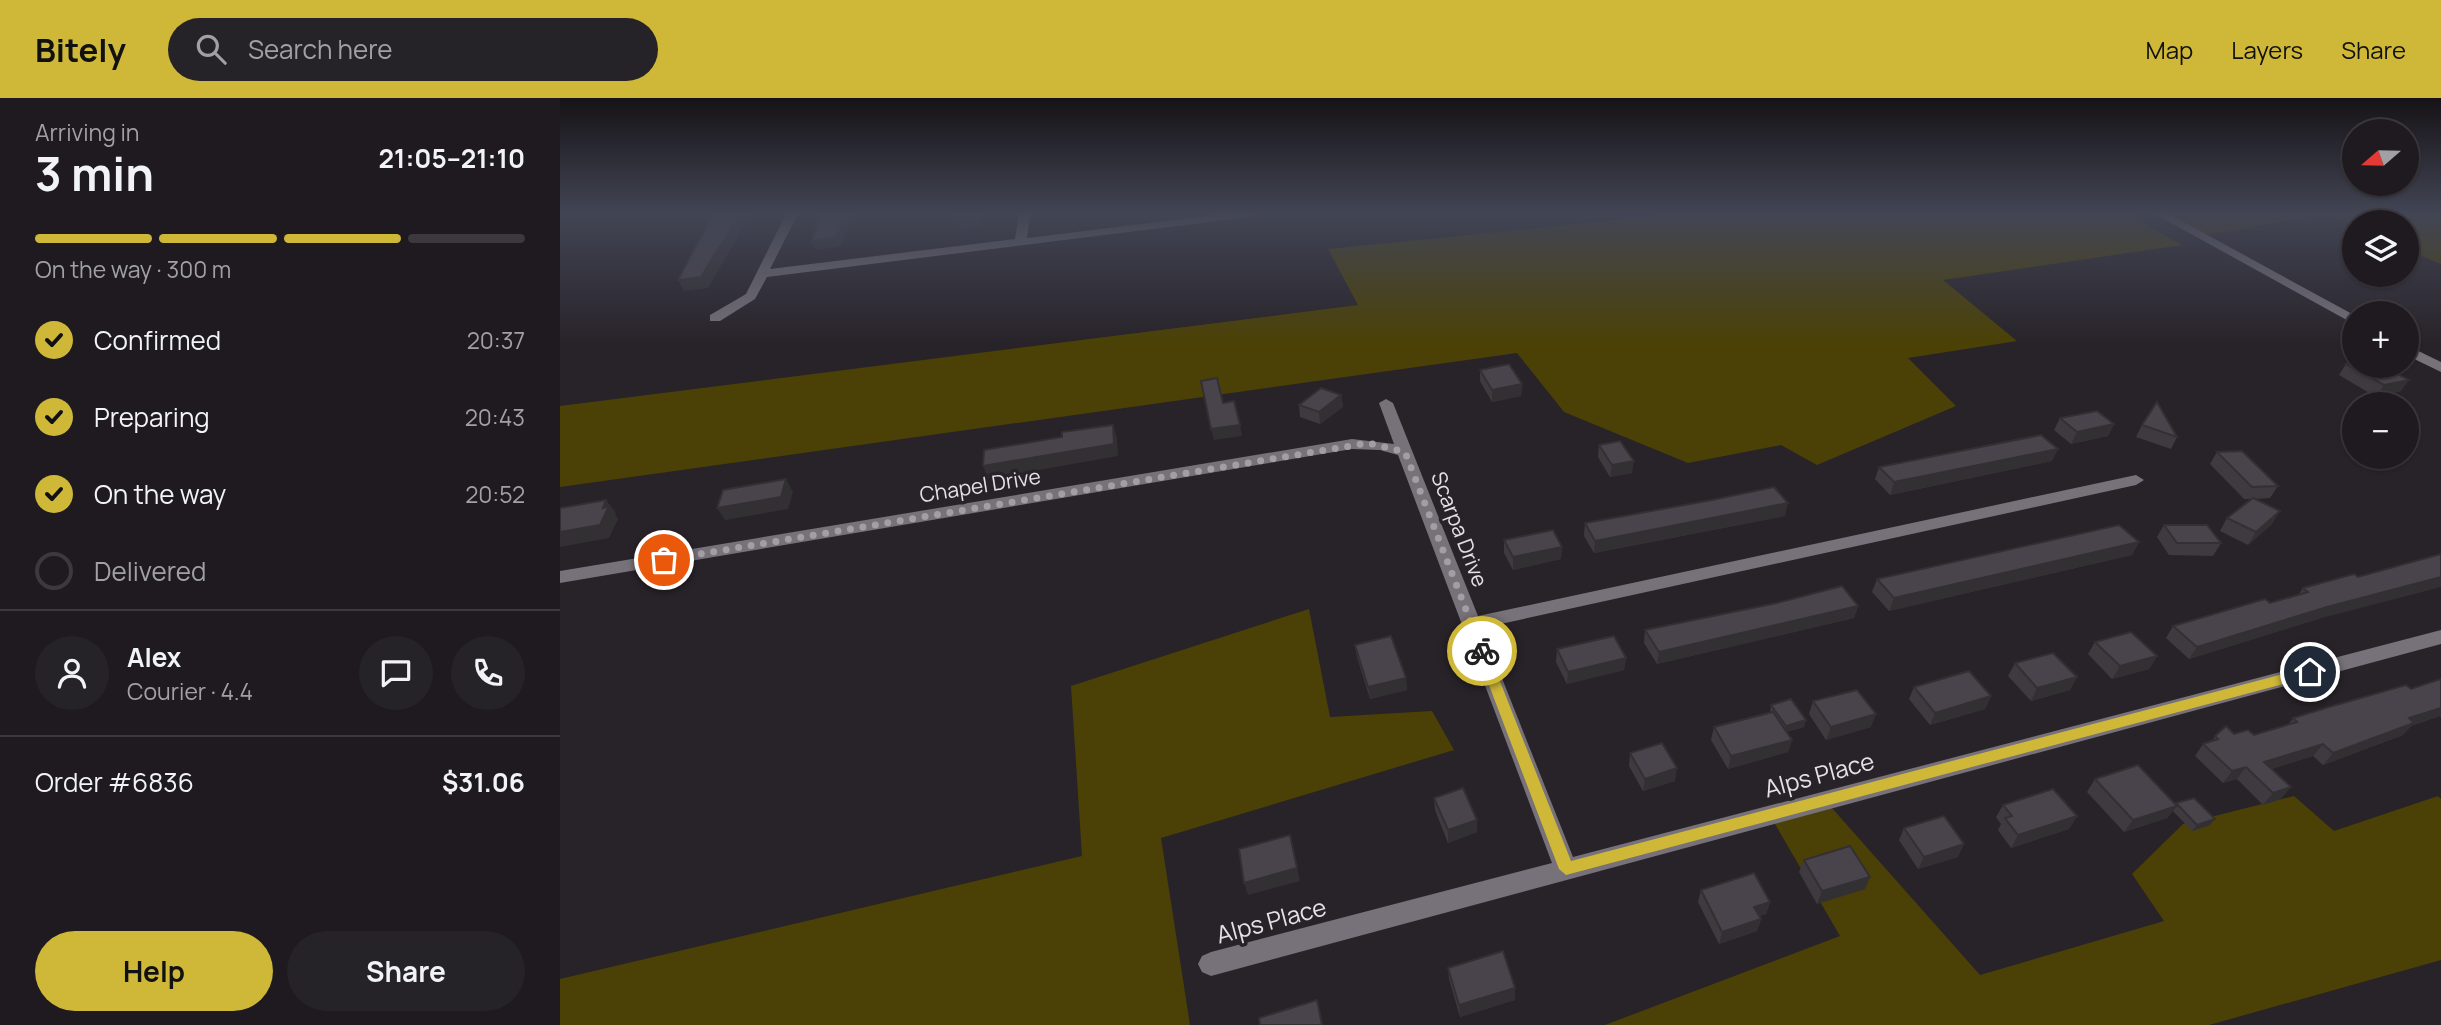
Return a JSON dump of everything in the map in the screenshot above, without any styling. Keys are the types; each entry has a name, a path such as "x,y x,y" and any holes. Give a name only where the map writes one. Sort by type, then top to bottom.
{"street":[{"path":"715,318 751,296 770,257"},
{"path":"761,274 893,257"},
{"path":"2240,257 2342,313"},
{"path":"2419,355 2441,368"},
{"name":"Scarpa Drive","path":"1386,403 1566,869"},
{"name":"Chapel Drive","path":"560,577 1352,444 1381,445 1405,452"},
{"path":"1472,624 2136,480"},
{"name":"Alps Place","path":"1211,964 2441,637"}],"shaded area":[{"path":"1332,257 2098,257 1943,280 2017,341 1908,358 1956,406 1817,465 1781,445 1688,463 1564,412 1517,353 560,487 560,406 1358,305"},
{"path":"2425,257 2441,257 2441,264"},
{"path":"1309,609 1330,717 1432,711 1454,750 1161,838 1190,1025 560,1025 560,979 1082,856 1071,686"},
{"path":"2294,796 2334,831 2438,796 2441,799 2441,960 2209,1025 1605,1025 1840,936 1768,812 1823,798 1980,975 2164,921 2132,874 2183,824"}],"building":[{"path":"690,257 713,257 701,277 678,280"},
{"path":"1509,364 1522,384 1492,390 1480,370"},
{"path":"1217,378 1223,403 1234,401 1240,425 1211,429 1201,381"},
{"path":"2371,378 2409,380 2384,385"},
{"path":"1321,388 1341,395 1319,412 1299,405"},
{"path":"2157,402 2177,437 2142,425"},
{"path":"2097,411 2114,424 2077,432 2060,418"},
{"path":"1113,425 1114,444 983,466 984,450 1062,437 1062,432"},
{"path":"2041,435 2058,449 1894,482 1879,467"},
{"path":"1620,441 1634,461 1612,465 1599,445"},
{"path":"2242,451 2278,486 2252,487 2217,452"},
{"path":"786,479 781,497 717,508 723,490"},
{"path":"1774,487 1788,503 1595,541 1585,523 1712,500"},
{"path":"2253,498 2280,511 2256,532 2227,518"},
{"path":"606,500 603,508 609,506 600,525 560,532 560,508"},
{"path":"2119,525 2139,542 1894,598 1877,579"},
{"path":"2164,525 2207,525 2221,543 2177,543"},
{"path":"1553,530 1562,547 1513,557 1504,540"},
{"path":"2441,554 2441,577 2327,607 2197,647 2173,626 2265,599 2270,603 2308,592 2303,588 2354,574 2358,577"},
{"path":"1842,586 1858,606 1659,652 1645,630 1777,603"},
{"path":"2131,632 2157,656 2120,666 2095,642"},
{"path":"1391,636 1406,678 1368,687 1355,645"},
{"path":"1614,636 1626,658 1568,672 1557,649"},
{"path":"2053,653 2077,677 2037,688 2015,663"},
{"path":"1969,671 1991,696 1935,713 1914,687"},
{"path":"2441,679 2441,708 2409,718 2414,723 2333,753 2323,744 2264,762 2291,787 2273,793 2246,767 2232,771 2203,744 2218,739 2215,736 2226,726 2234,734 2248,730 2254,735 2297,722 2293,718 2329,707 2406,685 2411,689"},
{"path":"1857,690 1876,714 1831,727 1813,701"},
{"path":"1791,699 1806,720 1786,726 1771,705"},
{"path":"1773,712 1792,740 1731,756 1714,727"},
{"path":"1662,743 1677,768 1645,779 1630,753"},
{"path":"2138,765 2177,806 2133,820 2095,779"},
{"path":"1463,788 1477,820 1448,830 1434,798"},
{"path":"2053,789 2077,816 2018,835 2005,818 2012,816 2003,805"},
{"path":"2194,798 2215,819 2197,825 2176,803"},
{"path":"1944,816 1964,844 1924,857 1904,828"},
{"path":"1290,835 1297,868 1244,883 1239,849"},
{"path":"1850,846 1870,877 1822,891 1804,860"},
{"path":"1754,873 1770,902 1754,907 1761,919 1722,932 1701,890"},
{"path":"1503,951 1515,988 1459,1005 1448,968"},
{"path":"1317,1000 1322,1025 1260,1025 1259,1018"}],"way so far":[{"path":"664,560 1368,443 1405,452 1482,651"}],"route":[{"path":"1482,651 1566,869 2310,672"}]}
